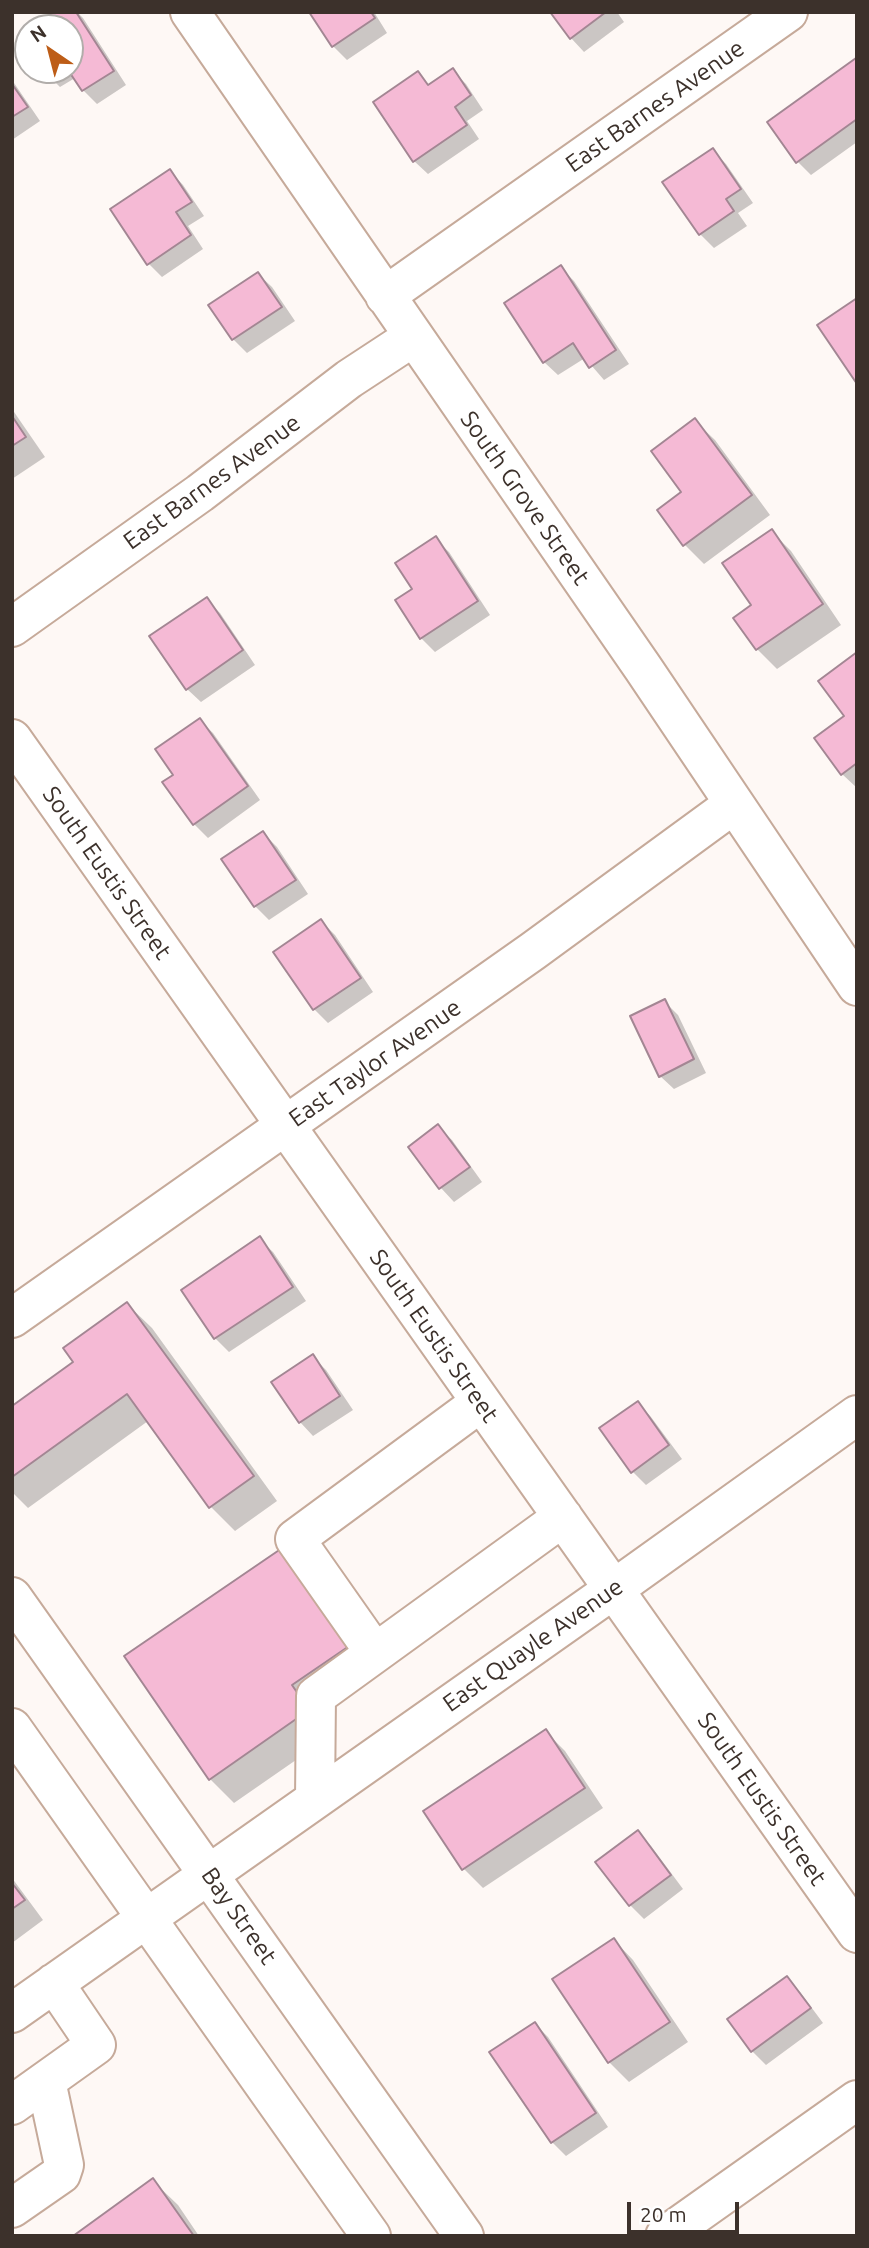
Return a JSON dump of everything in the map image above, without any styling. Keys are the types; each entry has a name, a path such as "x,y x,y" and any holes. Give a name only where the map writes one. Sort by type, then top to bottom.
{"street":[{"name":"South Grove Street","path":"190,12 643,668 857,986"},
{"name":"East Barnes Avenue","path":"385,296 788,12"},
{"name":"East Barnes Avenue","path":"12,627 200,493 349,379 413,337"},
{"name":"South Eustis Street","path":"12,739 857,1933"},
{"name":"East Taylor Avenue","path":"12,1318 534,951 734,804"},
{"path":"375,1653 295,1539 481,1402"},
{"name":"East Quayle Avenue","path":"12,2013 857,1415"},
{"path":"315,1799 316,1696 563,1517"},
{"name":"Bay Street","path":"12,1597 464,2236"},
{"path":"12,1728 371,2236"},
{"path":"12,2105 96,2045 54,1983"},
{"path":"12,2208 61,2174 64,2165 46,2081"},
{"path":"665,2236 857,2100"}],"building":[{"path":"76,12 77,14 51,14"},
{"path":"309,12 371,12 375,18 332,47"},
{"path":"550,12 606,12 570,39"},
{"path":"84,24 114,71 82,91 77,84 84,84"},
{"path":"856,58 857,119 796,163 767,122"},
{"path":"453,68 471,95 455,107 467,125 413,162 373,102 418,71 428,85"},
{"path":"12,84 28,107 12,117"},
{"path":"713,148 741,189 726,199 734,211 699,235 662,182"},
{"path":"170,169 192,202 176,212 191,235 147,265 110,209"},
{"path":"561,265 616,350 589,368 573,343 543,363 504,303"},
{"path":"258,272 282,307 232,340 208,305"},
{"path":"857,298 857,384 817,325"},
{"path":"12,416 26,437 12,446"},
{"path":"695,418 752,495 683,546 657,510 681,492 651,451"},
{"path":"772,529 823,604 756,650 733,618 751,605 722,563"},
{"path":"436,536 478,601 420,639 395,600 412,589 395,563"},
{"path":"207,597 243,650 186,690 149,636"},
{"path":"857,652 857,763 841,775 814,738 844,716 818,681"},
{"path":"200,718 248,786 193,825 162,782 173,775 155,749"},
{"path":"263,831 296,880 254,907 221,859"},
{"path":"321,919 361,978 313,1010 273,952"},
{"path":"665,999 694,1059 659,1077 630,1016"},
{"path":"438,1124 470,1167 439,1189 408,1147"},
{"path":"260,1236 293,1287 214,1339 181,1290"},
{"path":"127,1302 254,1476 209,1508 127,1394 12,1477 12,1406 73,1362 63,1348"},
{"path":"313,1354 340,1396 299,1423 271,1382"},
{"path":"638,1401 669,1445 631,1473 599,1428"},
{"path":"288,1544 355,1642 292,1685 309,1710 209,1780 124,1656"},
{"path":"546,1729 585,1788 462,1870 423,1811"},
{"path":"638,1830 671,1875 629,1906 595,1862"},
{"path":"12,1883 25,1900 12,1909"},
{"path":"614,1938 670,2022 608,2063 552,1979"},
{"path":"787,1976 811,2008 751,2052 727,2019"},
{"path":"535,2022 596,2113 551,2143 489,2052"},
{"path":"153,2178 194,2236 73,2236"}]}
